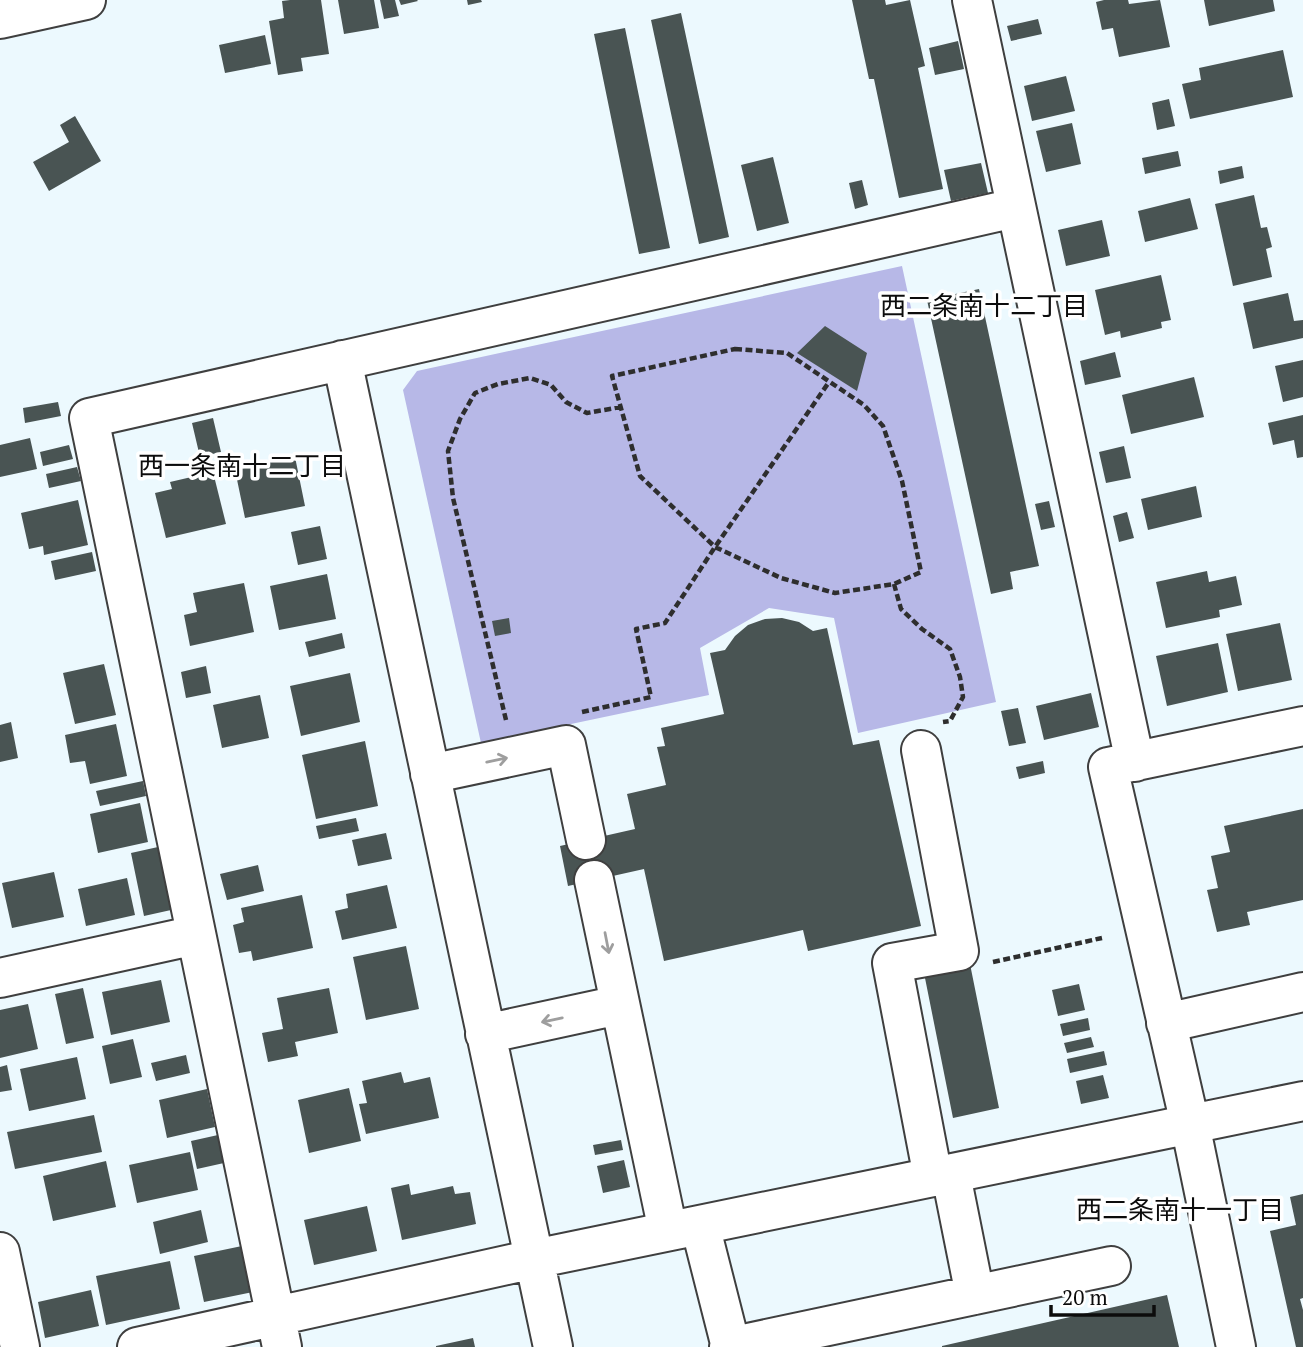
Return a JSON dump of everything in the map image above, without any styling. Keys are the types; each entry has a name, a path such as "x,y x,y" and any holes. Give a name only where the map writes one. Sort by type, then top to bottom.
{"street":[{"path":"0,19 86,0"},
{"path":"972,0 1135,762"},
{"path":"279,1331 89,418 1015,208"},
{"path":"342,360 553,1347"},
{"path":"1236,1347 1189,1124 1108,767 1303,726"},
{"path":"430,774 566,745 586,840"},
{"path":"921,750 959,951 892,963 942,1176 975,1295"},
{"path":"594,880 619,1005 684,1228 730,1347 1111,1266"},
{"path":"0,978 196,935"},
{"path":"1166,1023 1303,992"},
{"path":"485,1034 619,1005"},
{"path":"137,1347 279,1331 534,1259 1303,1101"},
{"path":"0,1252 20,1347"}],"path":[{"path":"736,349 787,353 830,382 864,405 883,426 902,481 921,572 894,584 835,593 781,578 715,547 640,476 612,376 736,349"},
{"path":"508,729 453,498 448,451 460,419 475,393 498,384 530,379 551,385 566,402 587,414 621,407"},
{"path":"573,714 651,696 636,629 665,623 830,382"}],"shaded area":[{"path":"902,266 996,702 858,733 834,618 769,608 700,648 709,695 481,743 403,390 417,371"}],"building":[{"path":"321,0 329,54 301,58 303,71 278,75 269,21 284,18 282,1"},
{"path":"338,0 374,0 379,28 344,34"},
{"path":"380,0 395,0 399,16 384,19"},
{"path":"399,0 417,0 418,1 401,5"},
{"path":"467,0 481,0 482,2 468,5"},
{"path":"852,0 885,0 886,5 910,0 925,66 918,68 943,189 899,198 874,79 869,79"},
{"path":"1128,0 1129,4 1160,0 1170,47 1119,57 1113,28 1102,30 1096,2"},
{"path":"1204,0 1273,0 1275,11 1209,26"},
{"path":"681,13 729,237 699,244 651,20"},
{"path":"1038,19 1042,34 1011,41 1007,26"},
{"path":"625,28 670,248 639,254 594,34"},
{"path":"265,35 271,64 225,73 219,45"},
{"path":"958,41 964,69 935,75 929,48"},
{"path":"1283,50 1293,97 1190,119 1182,84 1201,80 1199,68"},
{"path":"1066,76 1075,111 1032,121 1024,86"},
{"path":"1169,99 1175,126 1157,130 1152,103"},
{"path":"75,116 101,161 49,191 33,162 69,142 60,125"},
{"path":"1072,123 1081,164 1046,172 1036,131"},
{"path":"1178,151 1181,166 1145,174 1142,158"},
{"path":"773,157 789,223 757,231 741,165"},
{"path":"981,163 988,193 951,201 944,170"},
{"path":"1242,166 1244,178 1220,184 1218,171"},
{"path":"862,180 868,205 855,209 849,183"},
{"path":"1254,195 1261,228 1267,227 1272,247 1266,249 1272,277 1233,286 1215,204"},
{"path":"1190,198 1198,229 1145,242 1138,211"},
{"path":"1102,220 1110,256 1066,266 1058,230"},
{"path":"1161,275 1171,320 1161,322 1162,328 1121,338 1120,331 1105,335 1095,290"},
{"path":"979,289 1039,566 1010,572 1013,589 991,594 927,300"},
{"path":"1288,293 1294,321 1303,320 1303,338 1253,349 1243,303"},
{"path":"825,326 867,353 857,391 797,353"},
{"path":"1115,352 1121,377 1085,385 1080,361"},
{"path":"1303,360 1303,397 1283,402 1275,366"},
{"path":"1194,377 1204,417 1131,434 1122,395"},
{"path":"58,402 61,416 25,423 23,408"},
{"path":"1303,415 1303,457 1297,458 1294,440 1273,445 1268,423"},
{"path":"213,418 221,452 200,457 192,423"},
{"path":"30,438 37,469 0,477 0,445"},
{"path":"69,445 73,459 43,466 40,452"},
{"path":"1124,446 1131,478 1106,483 1099,452"},
{"path":"295,457 305,506 245,518 235,470"},
{"path":"77,467 81,481 49,488 46,474"},
{"path":"213,472 226,524 166,538 155,493 172,489 170,482"},
{"path":"1196,486 1202,517 1148,530 1141,499"},
{"path":"78,500 88,545 44,555 43,546 29,549 21,513"},
{"path":"1049,501 1055,527 1041,530 1035,504"},
{"path":"1127,512 1134,538 1119,542 1113,516"},
{"path":"320,526 327,559 298,565 291,532"},
{"path":"92,552 96,571 55,580 51,561"},
{"path":"1207,571 1209,582 1236,576 1242,605 1219,610 1220,617 1166,628 1156,582"},
{"path":"327,574 336,619 279,630 270,586"},
{"path":"244,583 254,632 190,646 184,615 197,612 193,593"},
{"path":"509,618 511,633 495,636 492,621"},
{"path":"782,618 799,622 813,631 827,628 853,745 879,740 921,926 808,951 803,930 664,961 644,869 568,886 560,846 635,829 627,794 666,785 657,747 665,746 661,728 724,714 710,653 725,650 735,636 748,625 765,619"},
{"path":"1280,623 1292,680 1238,691 1226,634"},
{"path":"342,633 345,648 309,657 305,642"},
{"path":"1218,643 1228,692 1167,706 1156,656"},
{"path":"104,664 116,715 75,724 63,673"},
{"path":"206,666 211,693 186,698 181,672"},
{"path":"350,673 360,722 301,736 290,686"},
{"path":"1091,693 1099,727 1044,740 1036,706"},
{"path":"260,695 269,738 222,748 213,705"},
{"path":"1018,708 1026,743 1009,746 1001,711"},
{"path":"11,722 18,758 0,762 0,725"},
{"path":"116,724 127,776 90,784 85,761 70,763 65,735"},
{"path":"365,741 378,806 316,819 302,755"},
{"path":"1043,761 1045,773 1019,779 1016,767"},
{"path":"143,781 146,796 100,806 96,791"},
{"path":"140,803 148,842 98,853 90,814"},
{"path":"1303,809 1303,900 1247,912 1250,925 1217,932 1207,890 1218,888 1211,856 1230,852 1224,826"},
{"path":"356,818 359,831 319,839 316,826"},
{"path":"386,833 392,859 358,866 352,840"},
{"path":"158,847 171,910 144,916 131,853"},
{"path":"258,865 264,891 227,900 220,874"},
{"path":"54,872 64,917 12,928 2,883"},
{"path":"127,878 135,915 86,926 78,889"},
{"path":"387,885 397,928 342,940 335,911 348,908 346,894"},
{"path":"302,895 313,948 253,961 251,951 239,953 233,925 244,922 241,908"},
{"path":"406,946 419,1009 366,1020 353,957"},
{"path":"970,964 999,1108 953,1118 924,973"},
{"path":"161,980 170,1022 111,1035 102,992"},
{"path":"1079,984 1085,1010 1058,1016 1052,990"},
{"path":"83,988 94,1038 66,1044 55,994"},
{"path":"329,988 338,1033 295,1042 298,1056 268,1062 262,1033 283,1029 277,998"},
{"path":"28,1004 38,1049 0,1058 0,1010"},
{"path":"1088,1018 1090,1030 1063,1036 1060,1024"},
{"path":"1091,1037 1094,1047 1067,1053 1064,1043"},
{"path":"133,1039 142,1077 110,1084 102,1046"},
{"path":"1104,1051 1107,1065 1070,1073 1067,1059"},
{"path":"186,1055 190,1073 156,1081 151,1063"},
{"path":"77,1057 86,1099 29,1111 20,1069"},
{"path":"7,1065 12,1090 0,1092 0,1067"},
{"path":"401,1072 404,1083 430,1077 439,1118 366,1134 359,1104 367,1103 362,1081"},
{"path":"1103,1075 1109,1098 1081,1104 1076,1081"},
{"path":"349,1088 361,1141 309,1153 298,1100"},
{"path":"207,1089 215,1127 167,1138 159,1100"},
{"path":"94,1115 102,1152 15,1169 7,1132"},
{"path":"218,1135 224,1163 197,1169 191,1141"},
{"path":"621,1140 623,1150 595,1155 593,1145"},
{"path":"190,1152 198,1190 137,1203 129,1165"},
{"path":"624,1160 630,1187 603,1193 597,1166"},
{"path":"106,1161 116,1207 53,1221 43,1176"},
{"path":"409,1184 411,1195 453,1186 455,1194 470,1192 476,1224 402,1240 391,1188"},
{"path":"1303,1194 1303,1298 1300,1299 1303,1310 1303,1347 1296,1347 1270,1231 1296,1225 1290,1197"},
{"path":"367,1206 377,1251 314,1265 304,1220"},
{"path":"201,1210 208,1242 160,1254 153,1222"},
{"path":"242,1246 253,1292 204,1302 194,1256"},
{"path":"170,1261 180,1309 106,1325 96,1276"},
{"path":"91,1290 99,1326 45,1338 38,1302"},
{"path":"1167,1295 1179,1347 942,1347 942,1346"},
{"path":"473,1338 475,1347 436,1347 436,1346"}],"district":[{"name":"西二条南十二丁目","path":"984,306"},
{"name":"西一条南十二丁目","path":"242,466"},
{"name":"西二条南十一丁目","path":"1180,1210"}]}
